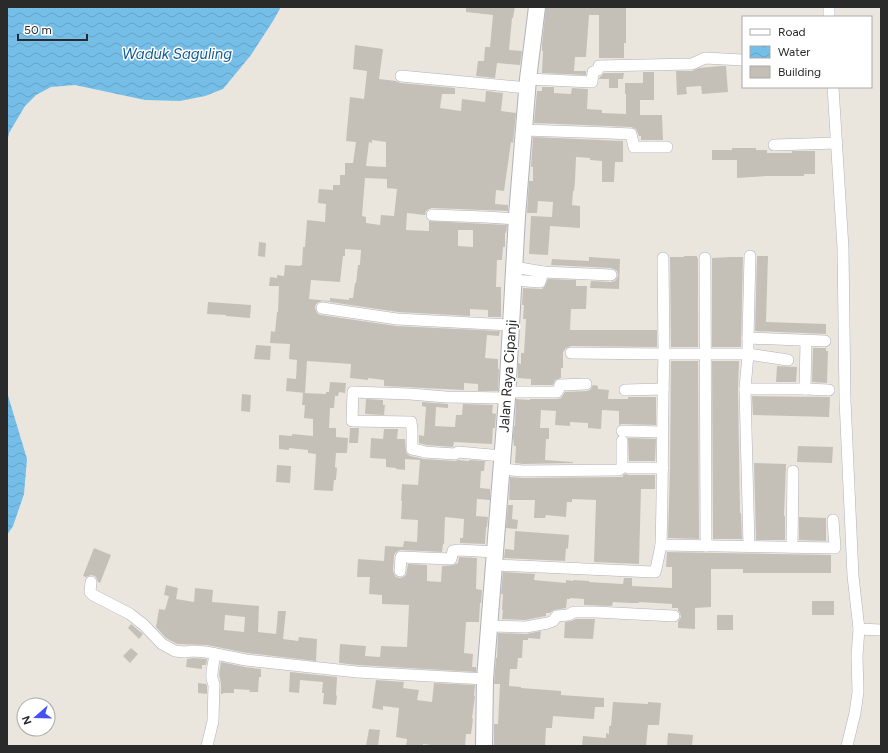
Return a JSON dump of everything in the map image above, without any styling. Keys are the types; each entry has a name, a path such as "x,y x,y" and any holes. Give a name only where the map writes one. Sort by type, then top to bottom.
{"main road":[{"name":"Jalan Raya Cipanji","path":"484,746 485,680 507,395 516,219 528,83 537,7"}],"street":[{"path":"401,76 528,83 592,82 593,72 598,70 599,66 692,64 705,58 742,60"},
{"path":"833,88 843,248 844,400 852,569 859,629 858,692 855,713 847,746"},
{"path":"524,130 631,134 634,147 667,146"},
{"path":"774,145 837,143"},
{"path":"432,215 516,219"},
{"path":"749,546 745,389 748,354 750,256"},
{"path":"400,571 401,557 451,559 453,551 459,550 495,559 655,572 661,545 663,468 663,258"},
{"path":"705,258 706,546"},
{"path":"514,274 543,272 611,275"},
{"path":"322,308 397,319 511,325"},
{"path":"748,338 825,341"},
{"path":"805,388 806,341"},
{"path":"571,353 748,354 788,360"},
{"path":"586,384 560,384 557,392 507,395 446,397 353,392 352,421 411,422 412,449 424,452 455,454 458,452 502,462 523,471 619,470 622,468 622,436 662,432"},
{"path":"745,389 805,388 828,390"},
{"path":"625,390 663,389"},
{"path":"629,468 663,468"},
{"path":"792,547 793,471"},
{"path":"661,545 835,548 833,520"},
{"path":"91,582 90,592 93,595 130,614 144,625 162,644 171,650 180,652 192,651 246,660 357,672 485,680"},
{"path":"490,626 526,627 548,623 553,621 557,616 568,615 574,612 674,616"},
{"path":"859,629 881,630"},
{"path":"207,746 213,721 214,684 212,682 212,673 215,654"}],"water":[{"name":"Waduk Saguling","path":"7,7 281,7 251,55 223,89 205,96 180,101 145,100 75,85 51,87 36,95 25,106 9,133 7,143"},
{"path":"7,392 27,459 24,494 13,526 7,535"}],"building":[{"path":"466,7 515,7 512,18 509,50 522,51 520,65 497,63 495,78 476,76 478,61 484,61 485,47 490,47 493,15 466,12"},
{"path":"546,7 626,7 626,43 624,43 624,58 599,58 599,15 589,15 586,57 575,57 574,71 586,71 586,75 542,73 542,44"},
{"path":"355,45 383,49 379,79 396,81 400,83 455,88 455,94 442,94 440,108 461,111 462,99 485,102 486,91 503,93 501,111 516,113 513,143 511,142 504,191 496,190 495,204 508,205 508,211 432,208 426,211 425,215 407,213 406,230 429,231 429,221 507,225 502,260 497,260 496,287 501,287 501,317 488,317 488,310 470,309 470,316 398,312 323,301 316,304 316,311 321,315 396,326 500,331 499,336 487,335 485,358 498,359 498,391 478,391 478,384 464,383 464,390 384,386 384,380 350,378 351,364 307,361 305,393 286,391 287,378 296,379 297,360 289,359 290,344 270,343 271,331 275,332 278,312 279,286 269,286 270,277 277,278 277,275 284,276 285,265 302,265 307,220 325,222 326,204 318,203 319,189 333,190 333,185 340,185 340,175 345,175 345,163 353,163 356,142 346,141 350,97 364,99 367,71 353,69","holes":["372,140 386,142 386,167 366,166 369,142 372,143","365,178 387,179 387,188 397,189 394,216 381,215 380,225 366,223 366,217 362,216","458,230 473,230 473,247 458,246","345,249 361,250 360,265 358,265 353,298 349,298 349,300 330,298 330,301 309,299 311,280 340,282 343,256 345,256"]},
{"path":"726,66 728,92 702,94 701,86 686,87 687,94 677,95 676,71 692,71 699,68"},
{"path":"643,72 654,72 654,100 640,100 640,115 662,115 663,140 641,140 641,136 639,136 636,129 631,127 534,123 537,91 542,91 542,87 554,87 554,93 571,94 572,88 588,89 587,109 602,110 602,113 626,114 625,83 643,83"},
{"path":"604,73 624,73 623,79 618,79 618,88 609,88 609,79 599,79"},
{"path":"533,137 623,141 623,162 615,162 614,182 602,182 602,161 576,157 572,205 580,206 580,228 550,226 548,255 529,254 531,216 552,217 553,202 538,201 537,213 527,213 529,181 533,181 533,167 531,167"},
{"path":"732,148 756,148 756,150 767,150 767,153 815,151 815,174 804,174 804,176 737,178 737,160 712,160 712,150 732,150"},
{"path":"259,242 266,243 265,257 258,256"},
{"path":"697,256 698,258 698,347 671,347 670,257"},
{"path":"757,256 768,256 766,322 826,324 826,334 755,331"},
{"path":"589,257 620,259 619,289 590,288 591,281 615,281 618,275 617,271 614,269 551,265 552,259 589,261"},
{"path":"743,257 741,347 712,347 712,258"},
{"path":"548,279 576,280 576,286 587,286 586,309 571,309 570,330 657,330 657,347 571,346 566,348 563,352 563,368 561,368 561,378 555,380 553,385 531,385 531,379 518,378 518,363 521,364 521,353 524,353 526,319 523,319 523,288 542,289"},
{"path":"208,302 251,305 250,318 207,314"},
{"path":"256,345 271,346 270,360 254,359"},
{"path":"813,348 826,348 826,351 828,351 827,383 812,382"},
{"path":"671,361 698,361 699,539 668,538"},
{"path":"712,361 739,361 740,513 742,539 713,539"},
{"path":"777,366 797,367 796,382 776,382"},
{"path":"330,382 346,383 345,393 339,392 338,396 335,396 334,408 330,408 329,428 336,428 336,437 348,438 347,453 336,453 335,467 337,468 333,491 314,490 316,454 308,453 308,450 289,448 289,450 279,449 279,435 292,436 292,434 313,436 313,419 304,418 305,405 302,405 303,393 326,394 326,392 329,392"},
{"path":"593,385 598,386 598,389 609,390 608,399 656,397 656,425 619,425 619,411 602,410 601,429 588,428 588,423 570,422 570,426 555,425 556,411 541,410 540,428 549,428 549,439 546,439 545,460 573,463 515,463 516,446 514,446 513,437 516,399 557,399 561,398 565,392 587,391 590,390"},
{"path":"242,394 251,395 250,412 241,411"},
{"path":"752,396 830,397 829,417 753,415"},
{"path":"366,399 383,400 383,405 385,405 384,415 365,414"},
{"path":"422,402 448,404 448,408 436,407 435,426 455,427 456,415 462,415 463,404 493,405 492,413 496,414 492,444 454,442 453,447 419,443 419,435 424,436 426,407 422,406"},
{"path":"350,428 359,428 358,443 349,443"},
{"path":"384,429 398,429 397,439 405,439 406,452 410,456 424,459 485,461 484,471 481,471 480,488 490,489 490,500 477,499 476,516 488,517 485,544 460,543 460,538 463,538 464,519 445,517 444,544 442,552 398,551 394,556 393,570 396,577 400,578 406,575 408,564 427,565 427,581 441,582 442,566 454,565 458,563 459,557 477,558 476,589 482,590 479,622 466,622 464,653 473,654 472,667 476,667 476,672 339,663 340,644 366,646 365,656 380,657 381,646 407,647 409,605 382,604 382,595 369,594 370,577 357,577 358,559 384,561 385,546 403,547 404,541 417,542 418,520 401,519 401,501 402,484 418,485 420,460 405,459 405,470 386,467 386,459 370,458 371,438 383,439"},
{"path":"628,438 656,439 655,461 629,461"},
{"path":"798,446 833,447 832,463 797,462"},
{"path":"754,463 786,464 784,516 785,540 756,540"},
{"path":"277,465 291,466 290,483 276,482"},
{"path":"623,475 655,475 655,489 641,489 639,564 594,562 596,500 572,499 572,502 567,502 566,517 546,515 545,518 534,518 535,500 509,500 510,477 623,477"},
{"path":"508,505 513,505 512,519 518,520 517,529 506,528"},
{"path":"799,517 826,518 826,541 799,540"},
{"path":"515,531 569,535 565,561 504,558 505,549 514,550"},
{"path":"94,548 111,555 100,583 95,576 83,576"},
{"path":"667,552 831,555 831,573 743,573 743,569 711,569 711,607 695,608 695,629 678,628 678,622 681,617 680,613 678,608 672,608 672,604 613,602 612,606 584,605 584,599 570,598 567,599 566,608 546,613 546,616 525,620 502,619 503,594 501,594 503,572 535,574 534,580 566,583 566,580 573,580 623,584 624,578 632,578 632,586 672,588 672,567 666,567"},
{"path":"166,585 178,588 176,599 194,602 195,588 213,590 212,602 259,606 258,632 276,634 278,611 286,611 283,639 298,641 299,637 317,639 316,661 247,653 207,645 177,644 166,638 156,627 159,609 165,610 169,596 164,595","holes":["225,615 245,617 244,632 224,630"]},
{"path":"812,601 834,601 834,615 812,615"},
{"path":"717,615 733,615 733,630 717,630"},
{"path":"576,619 595,619 593,639 564,638 565,622"},
{"path":"131,624 143,634 139,639 128,628"},
{"path":"541,631 540,639 528,638 528,640 523,640 522,658 518,658 517,669 510,669 509,686 561,691 561,695 604,698 604,707 595,707 594,719 553,716 552,728 546,728 545,746 494,746 494,724 498,724 500,684 494,684 498,633 526,634"},
{"path":"131,648 138,654 130,663 123,656"},
{"path":"187,659 207,659 206,665 202,665 202,669 186,667"},
{"path":"221,662 261,669 258,692 234,689 234,693 221,694 219,674"},
{"path":"290,672 337,677 336,705 323,704 323,682 300,680 299,693 289,692"},
{"path":"376,680 404,682 403,688 419,690 417,700 432,702 434,683 475,685 471,734 466,734 465,746 439,746 423,744 423,746 406,746 407,739 396,737 399,708 383,706 383,710 372,708"},
{"path":"198,683 206,684 207,694 198,693"},
{"path":"613,702 648,704 648,702 661,703 659,725 648,725 646,746 582,746 583,736 606,738 606,733 609,734"},
{"path":"369,729 380,730 378,746 366,746"},
{"path":"668,733 693,735 692,746 667,746"}]}
